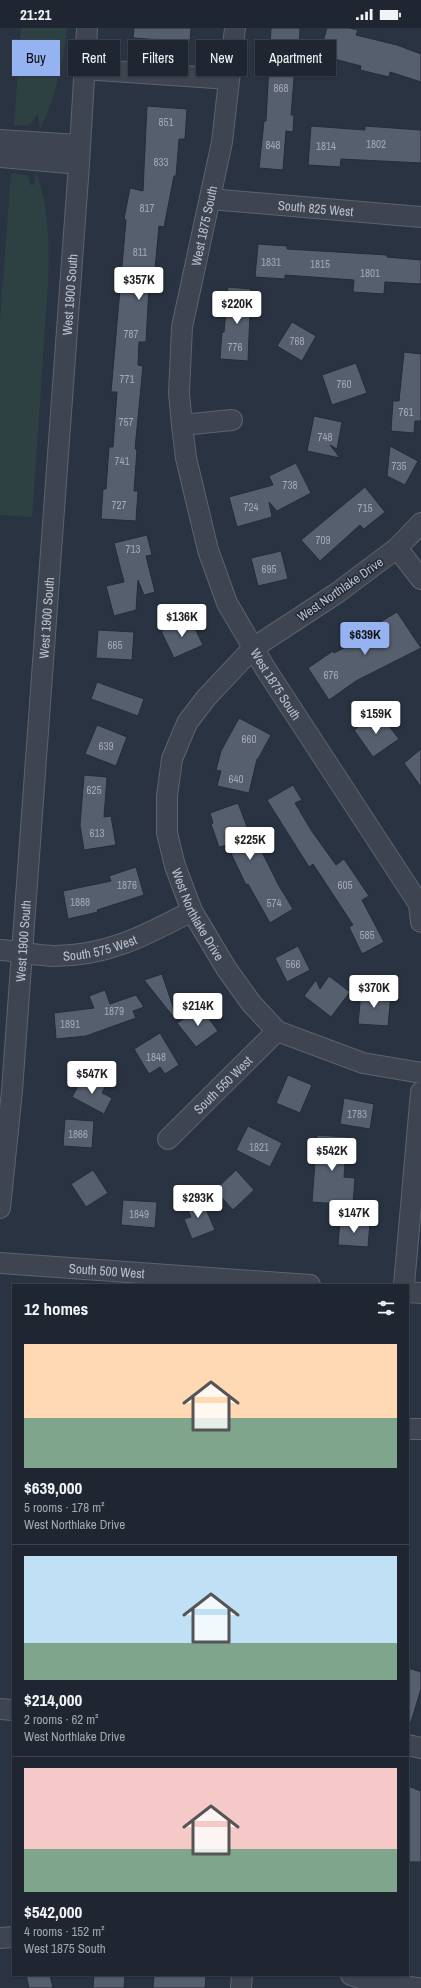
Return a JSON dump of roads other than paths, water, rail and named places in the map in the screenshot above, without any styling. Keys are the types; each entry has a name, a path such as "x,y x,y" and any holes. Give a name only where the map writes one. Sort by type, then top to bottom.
{"street":[{"name":"West 1900 South","path":"86,40 87,28"},
{"name":"West 1875 South","path":"234,28 222,142 182,327 179,393 186,458 208,550 227,603 253,648 419,904 421,922"},
{"path":"120,71 229,79"},
{"name":"West 1900 South","path":"0,1208 12,1091 20,951 84,76"},
{"path":"0,140 79,154"},
{"path":"0,157 79,154"},
{"name":"South 825 West","path":"210,199 421,217"},
{"path":"182,425 232,420"},
{"name":"West Northlake Drive","path":"421,523 397,548 337,593 253,648 206,698 187,723 172,759 167,796 167,833 175,866 192,911 226,968 251,1003 277,1031 363,1063 421,1073"},
{"path":"397,548 421,579"},
{"name":"South 575 West","path":"0,950 20,951 54,956 87,954 116,948 154,931 192,911"},
{"name":"South 550 West","path":"168,1139 277,1031"},
{"path":"404,1284 421,1092"},
{"name":"South 500 West","path":"0,1263 296,1284"},
{"path":"409,1292 421,1293"},
{"path":"409,1429 421,1430"},
{"path":"0,1709 12,1710"},
{"path":"409,1745 421,1748"},
{"path":"0,1938 12,1936"},
{"path":"241,1988 242,1976"},
{"path":"353,1976 377,1983 417,1988"}]}
